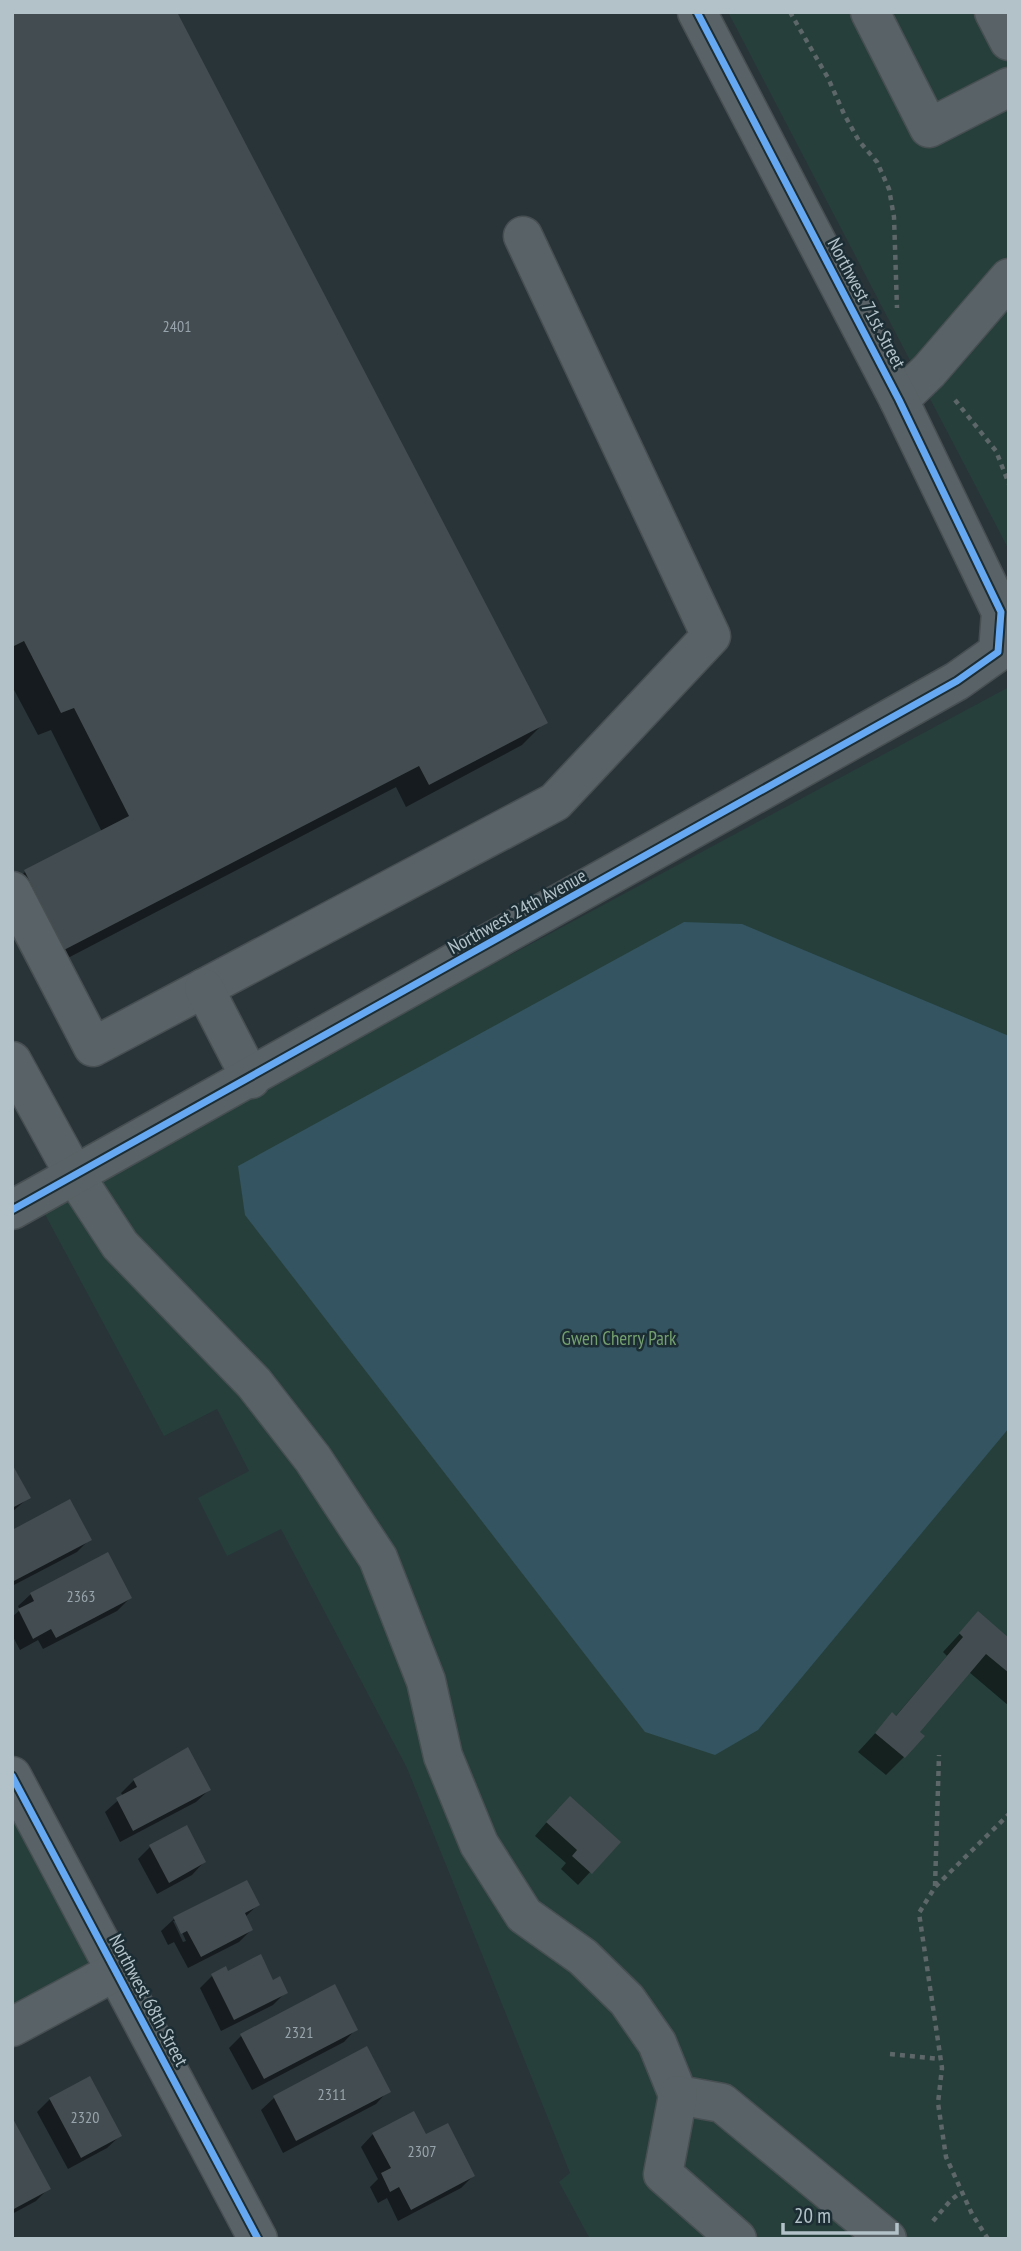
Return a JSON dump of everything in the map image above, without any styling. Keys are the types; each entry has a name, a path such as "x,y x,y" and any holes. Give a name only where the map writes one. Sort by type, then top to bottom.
{"street":[{"name":"Northwest 71st Street","path":"697,12 900,400 1001,612"},
{"path":"870,12 929,128 1009,87"},
{"path":"994,12 1009,41"},
{"path":"12,891 93,1047 555,802 711,636 523,236"},
{"path":"900,400 929,371 1009,278"},
{"name":"Northwest 24th Avenue","path":"12,1210 251,1079 957,681 998,652 1001,612"},
{"path":"204,988 251,1079"},
{"path":"12,1061 75,1176 120,1245 254,1383 313,1459 379,1558 426,1681 443,1756 479,1844 524,1915 583,1957 627,2000 657,2043 678,2095 663,2174 737,2239"},
{"name":"Northwest 68th Street","path":"12,1776 258,2239"},
{"path":"12,2027 116,1971"},
{"path":"678,2095 722,2103 887,2239"}],"path":[{"path":"790,12 828,78 859,141 877,162 889,189 894,217 897,269 895,303 900,315"},
{"path":"929,371 996,451 1009,484"},
{"path":"935,1887 939,1755"},
{"path":"988,2239 961,2192 946,2157 938,2103 942,2068 919,1913 935,1887 1009,1814"},
{"path":"890,2054 940,2059"},
{"path":"933,2221 961,2192"}],"green space":[{"path":"728,12 1009,12 1009,550"},
{"name":"Gwen Cherry Park","path":"1009,687 1009,2239 590,2239 559,2182 570,2173 407,1768 281,1529 227,1556 198,1498 249,1471 217,1409 164,1436 41,1207"},
{"path":"12,1794 110,1971 12,2020"}],"water":[{"path":"684,922 742,924 1009,1036 1009,1428 758,1730 715,1755 645,1732 245,1215 238,1166"}],"building":[{"path":"12,12 177,12 548,723 429,785 419,766 64,950 24,870 129,816 74,708 61,713 24,641 12,647"},
{"path":"12,1464 31,1498 12,1508"},
{"path":"70,1499 92,1540 12,1582 12,1530"},
{"path":"108,1552 132,1598 56,1638 51,1629 33,1639 18,1609 34,1601 30,1593"},
{"path":"978,1611 1009,1638 1009,1673 986,1654 920,1732 925,1736 905,1758 875,1733 892,1712 896,1716 963,1637 959,1633"},
{"path":"188,1747 211,1790 133,1831 116,1798 137,1787 133,1779"},
{"path":"570,1796 621,1842 592,1874 572,1856 577,1850 546,1822"},
{"path":"187,1825 206,1862 169,1883 149,1845"},
{"path":"247,1880 260,1905 245,1913 253,1930 201,1957 187,1931 181,1934 173,1917"},
{"path":"261,1954 273,1980 280,1976 288,1993 234,2020 211,1974 226,1966 228,1971"},
{"path":"335,1984 358,2030 264,2079 240,2034"},
{"path":"367,2046 391,2092 296,2141 273,2096"},
{"path":"90,2076 122,2136 81,2158 49,2098"},
{"path":"414,2111 426,2134 448,2123 475,2176 411,2210 399,2187 390,2192 381,2173 391,2168 372,2133"},
{"path":"12,2117 51,2189 12,2210"}],"cycle path":[{"path":"12,1210 957,681 998,652 1001,612 899,400 697,12"},
{"path":"12,1776 258,2239"}]}
